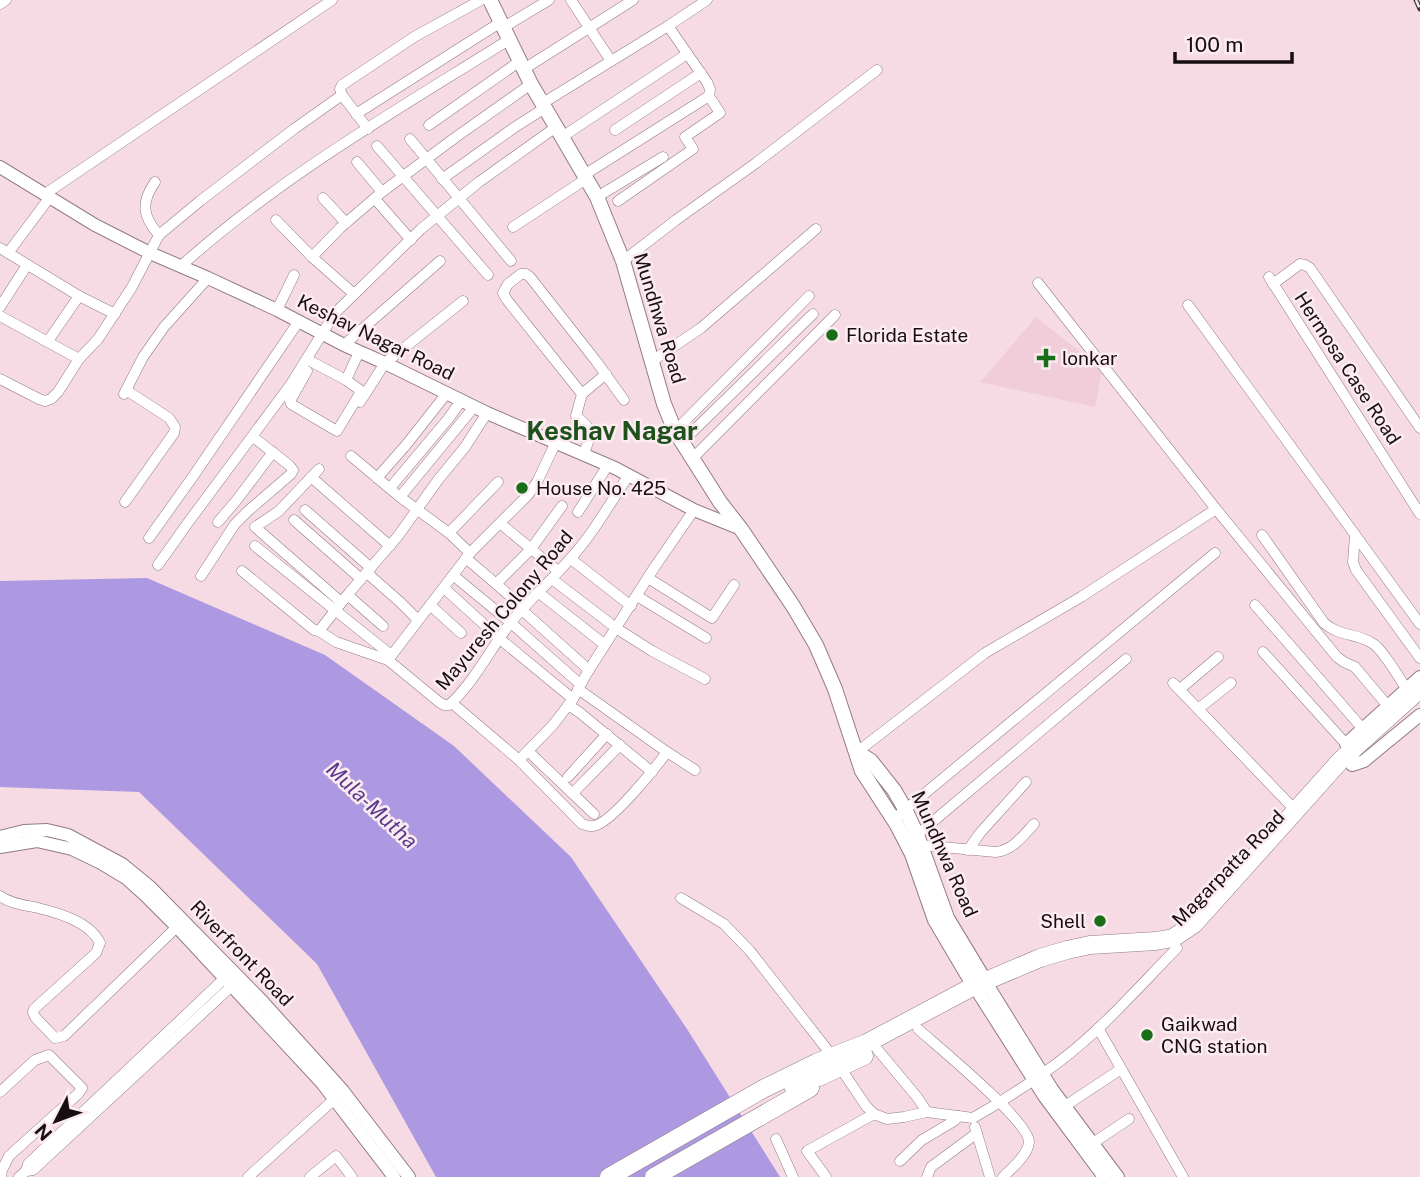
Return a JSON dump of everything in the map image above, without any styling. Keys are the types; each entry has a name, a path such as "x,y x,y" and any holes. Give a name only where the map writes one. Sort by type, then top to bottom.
{"highway":[{"path":"1351,753 1413,689"},
{"path":"1351,753 1420,705"},
{"name":"Magarpatta Road","path":"836,1063 867,1043 1040,958 1090,945 1173,938 1194,924 1351,753"},
{"name":"Magarpatta Road","path":"836,1063 877,1049 918,1029 982,988 1039,968 1092,956 1157,952 1177,948 1201,932 1351,753"},
{"path":"592,1177 766,1094 808,1079 818,1070 836,1063"},
{"path":"609,1177 766,1094"},
{"path":"632,1177 766,1094"},
{"path":"654,1177 766,1094"}],"main road":[{"name":"Mundhwa Road","path":"490,0 531,84 597,197 623,261 664,404 679,436 720,502 774,577 816,645 835,689 862,771 894,819 912,854 935,920 982,988"},
{"name":"Mundhwa Road","path":"857,752 872,761 905,809 947,918 982,988"}],"street":[{"path":"0,4 6,0"},
{"path":"115,314 79,296 4,251 47,196 332,0"},
{"path":"368,129 342,95 341,89 349,80 414,37 481,0"},
{"path":"181,266 232,221 368,129 549,0"},
{"path":"571,0 611,61"},
{"path":"429,125 522,65 633,0"},
{"path":"442,179 544,106 707,0"},
{"path":"618,201 693,149 685,136 720,113 709,96 710,89 668,26"},
{"path":"356,114 505,29"},
{"path":"158,565 291,384 335,313 354,293 458,199 559,132 687,54"},
{"path":"623,261 877,70"},
{"path":"615,130 701,74"},
{"path":"312,257 379,195 531,84"},
{"path":"0,379 39,399 51,399 115,314 159,235 342,95"},
{"path":"513,227 709,96"},
{"path":"410,139 512,261"},
{"path":"377,146 488,275"},
{"path":"597,197 663,156"},
{"path":"356,162 411,240"},
{"name":"Keshav Nagar Road","path":"0,167 95,225 150,253 277,310 461,401 608,465 694,510 741,529"},
{"path":"155,182 145,203 146,217 159,235"},
{"path":"323,198 346,223"},
{"path":"276,220 312,257 354,293"},
{"path":"652,361 701,328 816,229"},
{"path":"344,345 440,261"},
{"name":"Hermosa Case Road","path":"1420,428 1310,268 1300,264 1271,280 1420,513"},
{"path":"0,307 27,265"},
{"path":"582,394 503,293 508,284 521,274 530,277 624,400"},
{"path":"277,310 295,275"},
{"path":"125,502 174,433 175,427 169,418 125,392 143,357 164,327 208,278"},
{"path":"1038,283 1337,657 1355,667 1387,705"},
{"path":"48,341 79,296"},
{"path":"679,436 808,296"},
{"path":"358,406 385,363 463,301"},
{"path":"1188,305 1420,624"},
{"path":"679,436 813,314"},
{"path":"692,459 835,315"},
{"path":"0,316 79,359"},
{"path":"149,538 299,321"},
{"path":"346,380 359,352"},
{"path":"310,367 346,380 360,390 337,431 291,404 290,401 310,367"},
{"path":"584,454 591,432 589,426 576,416 582,394 606,374"},
{"path":"377,478 447,393"},
{"path":"390,488 461,401"},
{"path":"400,497 474,407"},
{"path":"319,631 418,510 487,413"},
{"path":"201,576 235,524 293,470 253,437"},
{"path":"242,571 314,630 336,642 390,658 469,556 528,495 556,442"},
{"path":"218,522 273,452"},
{"path":"351,456 449,533 523,609 589,670"},
{"path":"578,512 608,465"},
{"path":"319,469 279,510 255,527 340,604"},
{"name":"Mayuresh Colony Road","path":"340,604 390,658 439,702 444,705 452,703 510,623 585,541 629,475"},
{"path":"311,477 390,546"},
{"path":"449,533 498,482"},
{"path":"497,583 531,549 562,506"},
{"path":"857,752 985,653 1081,597 1216,509"},
{"path":"305,510 366,573"},
{"path":"519,760 553,725 570,702 694,510"},
{"path":"252,514 261,523"},
{"path":"554,517 565,524"},
{"path":"294,520 366,573 418,620"},
{"path":"500,524 616,628 705,679"},
{"path":"1355,534 1353,562 1356,570 1420,659"},
{"path":"1262,535 1324,623 1341,634 1373,643 1413,689"},
{"path":"255,546 290,573 340,604"},
{"path":"894,819 1215,553"},
{"path":"571,559 634,601 706,638"},
{"path":"290,573 298,564"},
{"path":"454,576 579,687 695,770"},
{"path":"648,578 712,618 734,585"},
{"path":"444,588 652,772"},
{"path":"538,592 605,645"},
{"path":"340,604 351,598 383,626"},
{"path":"430,605 461,633"},
{"path":"1255,605 1362,729"},
{"path":"1264,652 1351,753 1364,761 1420,715"},
{"path":"1219,657 1176,686 1296,811"},
{"path":"918,840 1126,659"},
{"path":"1351,753 1362,729 1387,705 1413,689 1420,677"},
{"path":"1198,709 1230,683"},
{"path":"452,703 519,760 582,824 592,827 607,820 667,752"},
{"path":"568,777 607,734"},
{"path":"576,790 621,746"},
{"path":"528,751 594,814"},
{"path":"968,850 1026,782"},
{"path":"918,840 968,850 1004,851 1016,844 1034,824"},
{"name":"Riverfront Road","path":"0,837 24,831 47,830 68,835 122,864 150,887 180,924 339,1095 409,1177"},
{"name":"Riverfront Road","path":"0,847 37,841 72,849 126,878 180,924"},
{"path":"0,896 10,902 44,909 72,919 93,933 100,943 96,953 33,1010 35,1017 55,1038 64,1036 180,924"},
{"path":"681,898 724,924 750,951 866,1106 874,1114 887,1119 927,1112 973,1118 1061,1061 1098,1028 1177,948"},
{"path":"22,1174 28,1164 94,1108 232,979"},
{"name":"Mundhwa Road","path":"982,988 1104,1177"},
{"path":"1098,1028 1183,1177"},
{"path":"918,1029 1000,1102 1027,1135 1029,1144 1017,1164 1003,1177"},
{"path":"877,1049 927,1112"},
{"path":"0,1091 35,1060 49,1055 82,1088 0,1166"},
{"path":"1065,1106 1121,1069"},
{"name":"Mundhwa Road","path":"1038,1077 1065,1106 1118,1177"},
{"path":"253,1175 339,1095"},
{"name":"Riverfront Road","path":"339,1095 394,1177"},
{"path":"825,1177 807,1151 874,1114"},
{"path":"900,1161 922,1140 958,1116"},
{"path":"973,1118 990,1177"},
{"path":"1093,1143 1129,1119"},
{"path":"927,1177 931,1167 976,1133"},
{"path":"776,1139 793,1177"},
{"path":"1,1177 9,1156"},
{"path":"310,1177 336,1156 352,1177"}],"shaded area":[{"name":"lonkar","path":"1036,317 1079,351 1103,365 1095,407 980,382"}],"water":[{"name":"Mula-Mutha","path":"147,578 325,655 454,746 571,857 687,1029 780,1177 436,1177 317,964 139,792 0,787 0,581"}],"railway":[{"path":"1416,0 1420,9"}],"place":[{"name":"Florida Estate","path":"832,335"},
{"name":"lonkar","path":"1046,358"},
{"name":"House No. 425","path":"522,488"},
{"name":"Shell","path":"1100,921"},
{"name":"Gaikwad CNG station","path":"1147,1035"}],"district":[{"name":"Keshav Nagar","path":"612,430"}]}
